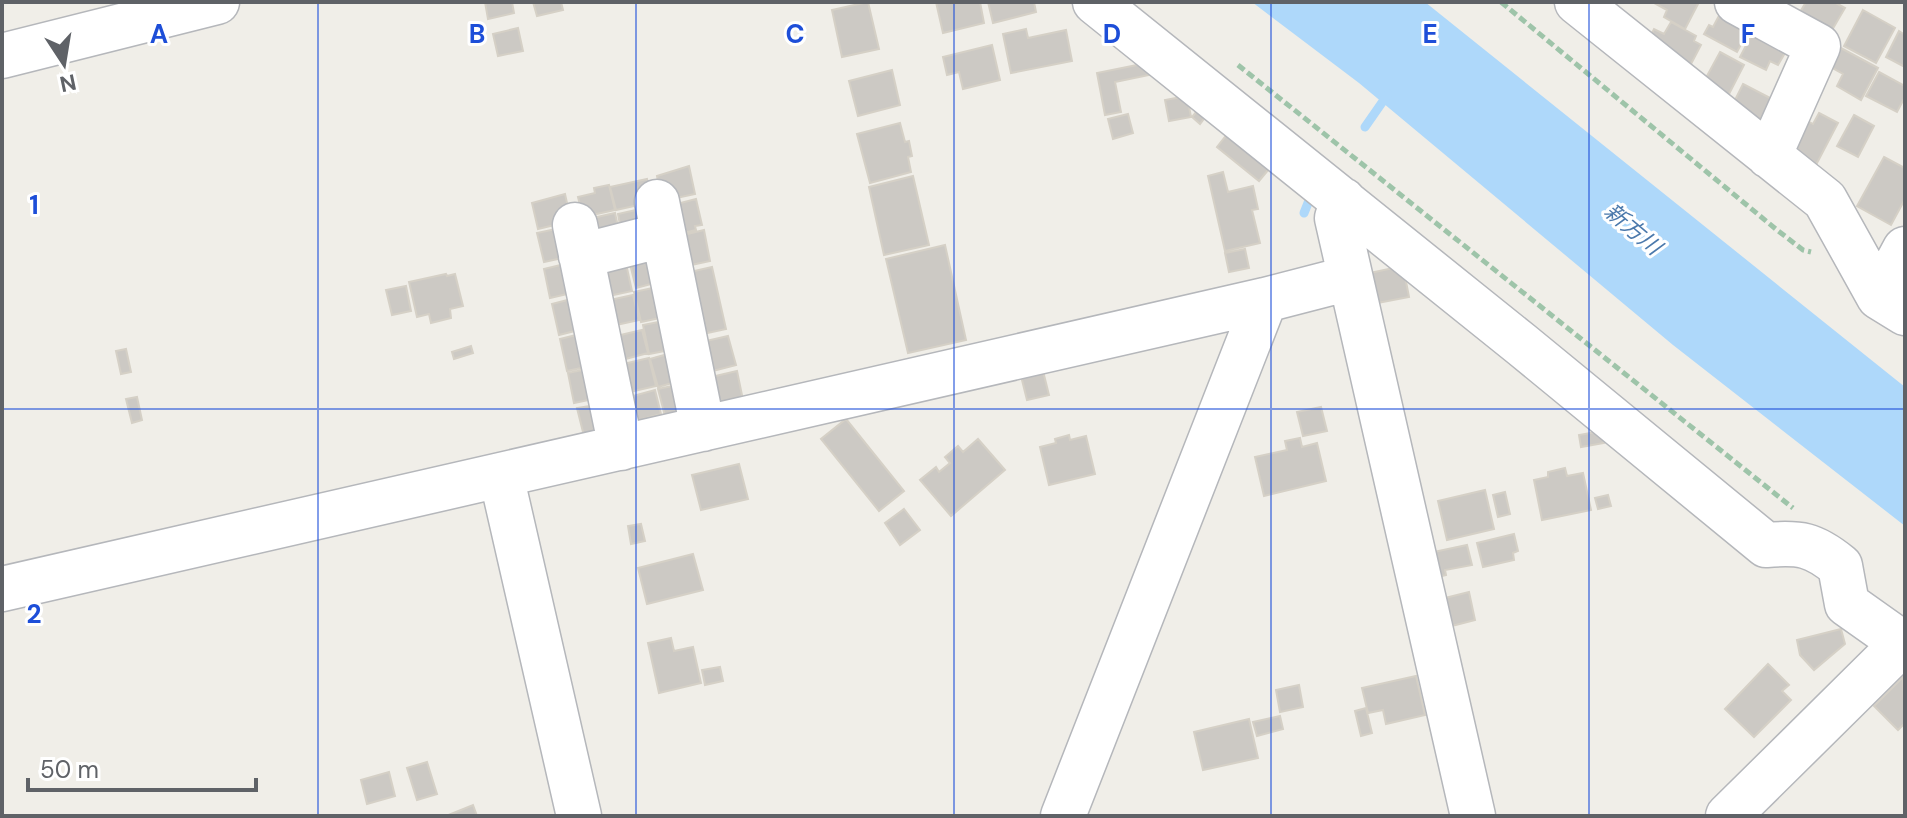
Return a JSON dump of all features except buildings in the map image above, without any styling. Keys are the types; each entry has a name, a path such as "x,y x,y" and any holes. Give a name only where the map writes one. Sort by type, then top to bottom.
{"street":[{"path":"2,56 217,2"},
{"path":"1095,2 1821,587"},
{"path":"1737,2 1818,46 1769,156"},
{"path":"1603,11 1769,156 1825,200 1892,305"},
{"path":"1343,200 1337,218 1473,816"},
{"path":"621,448 578,241 660,218 703,429"},
{"path":"1892,305 1903,256"},
{"path":"2,589 1350,278"},
{"path":"1063,816 1265,300"},
{"path":"501,475 579,816"},
{"path":"1728,816 1904,643 1847,604 1840,566 1824,552 1798,542 1766,545"}],"path":[{"path":"1501,2 1803,250"},
{"path":"1231,59 1798,513"}],"water":[{"name":"新方川","path":"1252,2 1425,2 1905,387 1905,526 1673,345 1359,83"}],"waterway":[{"path":"1365,127 1388,94"},
{"path":"1304,213 1312,193"}]}
